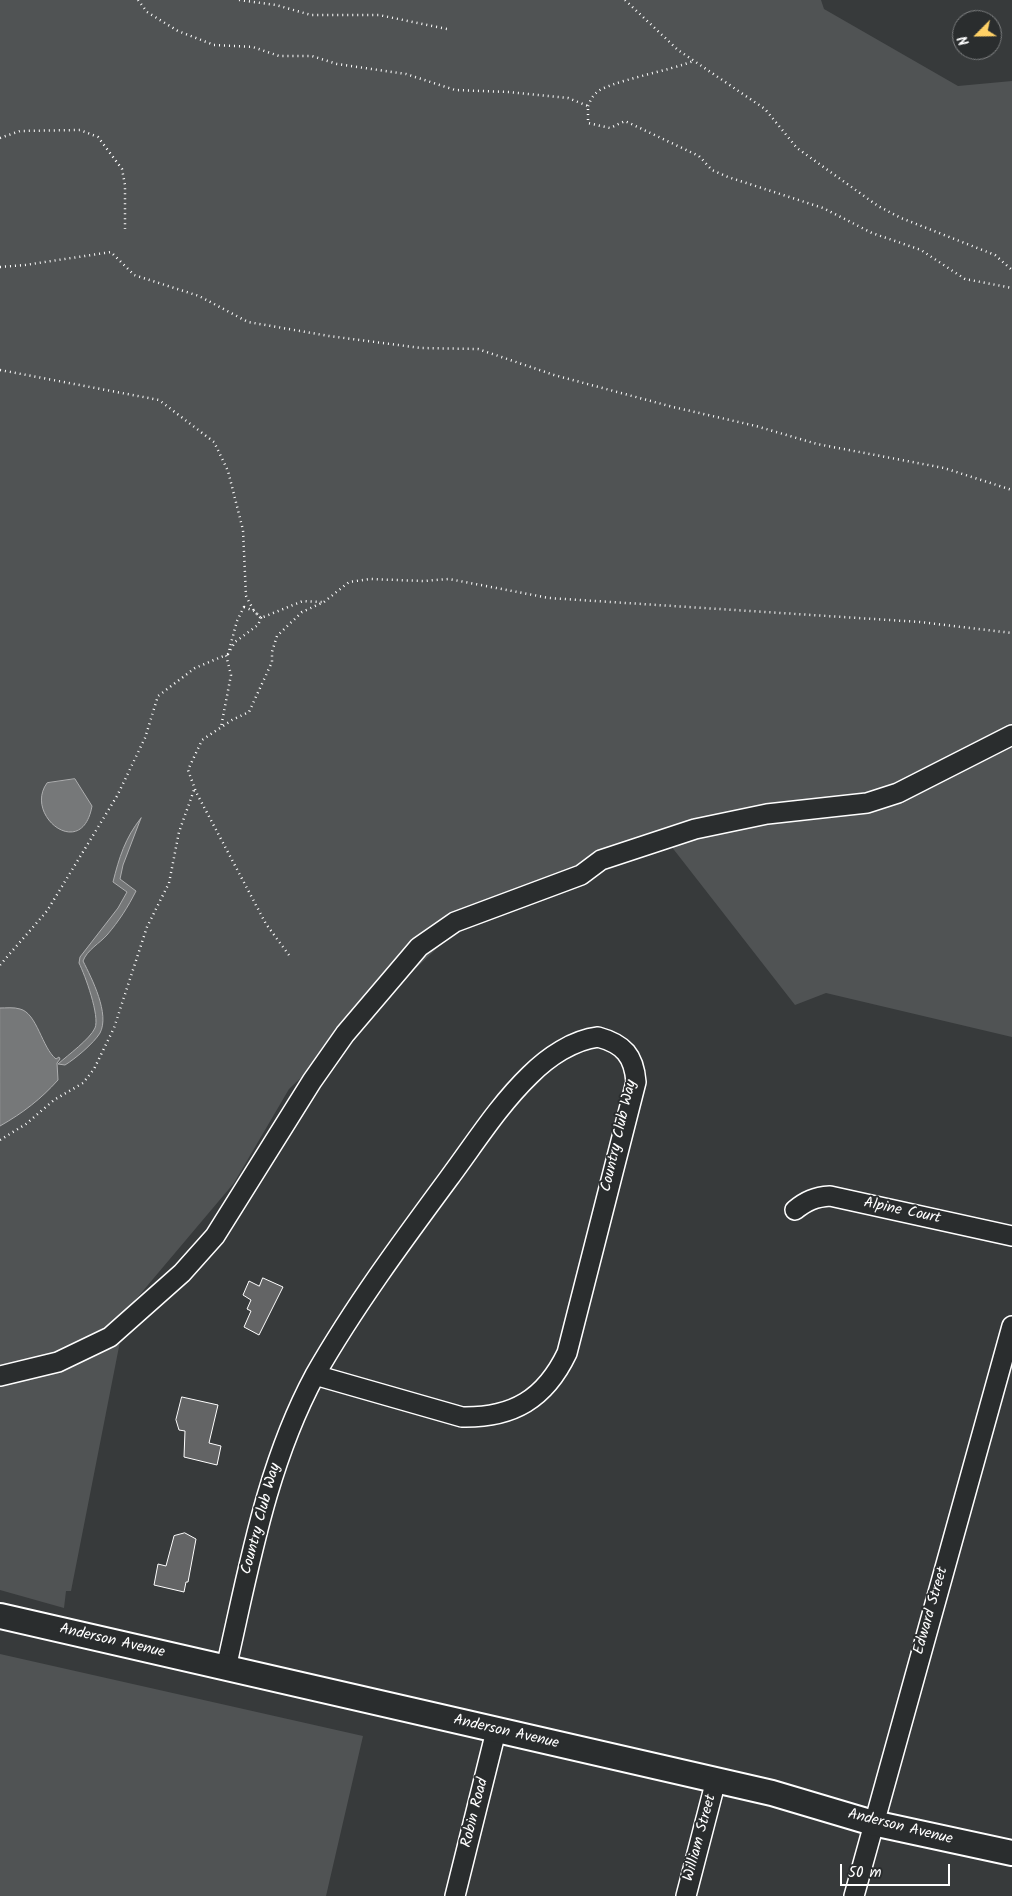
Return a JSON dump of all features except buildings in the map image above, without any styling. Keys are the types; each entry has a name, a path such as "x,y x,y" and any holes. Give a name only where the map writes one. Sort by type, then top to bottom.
{"main road":[{"name":"Anderson Avenue","path":"0,1616 772,1793 873,1823 1012,1853"}],"street":[{"path":"0,1376 58,1362 110,1337 182,1273 215,1236 312,1081 345,1034 419,947 455,922 581,875 601,860 695,829 767,814 866,803 898,793 1012,735"},
{"name":"Country Club Way","path":"226,1668 272,1474 289,1428 315,1375 335,1340 421,1215 509,1096 530,1074 551,1058 585,1039 598,1037 610,1040 620,1046 629,1056 635,1068 636,1082 567,1353 559,1370 548,1384 535,1397 517,1408 500,1414 462,1417 315,1375"},
{"name":"Alpine Court","path":"795,1210 816,1197 830,1196 1012,1236"},
{"name":"Edward Street","path":"854,1896 1012,1326"},
{"name":"Robin Road","path":"455,1896 496,1731"},
{"name":"William Street","path":"686,1896 716,1780"}],"path":[{"path":"138,0 147,12 178,31 214,45 254,47 279,56 312,56 337,64 406,74 455,90 509,92 568,98 588,106"},
{"path":"239,0 276,5 311,14 379,15 447,29"},
{"path":"626,0 678,50 765,110 798,148 878,206 901,218 995,255 1012,270"},
{"path":"694,61 596,92 588,106 588,124 610,128 625,121 699,156 712,170 728,177 823,208 872,233 921,250 966,279 1012,288"},
{"path":"0,138 20,131 80,130 98,137 122,170 126,201 125,229"},
{"path":"0,267 111,252 134,275 199,296 248,322 330,336 421,348 478,349 554,375 672,407 756,426 817,444 944,468 1012,490"},
{"path":"0,370 159,400 214,442 228,471 243,530 246,596 254,611 261,618"},
{"path":"289,955 266,924 195,788 188,770 202,740 249,712 272,662 272,652 277,636 302,612 324,602 350,582 370,579 423,581 449,579 549,598 910,621 1012,632"},
{"path":"254,611 244,607 237,622 228,654 235,642 258,625 261,618 303,601 324,602"},
{"path":"0,965 47,911 117,796 145,738 158,696 195,668 226,655 230,675 220,728"},
{"path":"0,1140 26,1124 54,1100 83,1083 94,1069 114,1028 147,927 168,883 178,832 195,788"}],"shaded area":[{"path":"0,0 821,0 824,9 958,86 1012,81 1012,1037 826,993 795,1005 671,846 474,913 289,1089 234,1183 126,1311 71,1591 66,1591 64,1608 0,1590"},
{"path":"75,779 92,806 86,822 77,831 67,832 57,828 48,819 42,808 42,795 47,783"},
{"path":"141,818 123,865 120,879 136,891 107,935 87,953 83,961 99,997 103,1025 97,1037 74,1059 65,1065 58,1064 84,1042 95,1028 94,1005 79,963 80,957 118,908 127,892 113,882 123,848"},
{"path":"0,1008 15,1008 26,1012 31,1017 51,1054 56,1059 59,1057 60,1059 57,1063 58,1080 31,1105 0,1126"},
{"path":"0,1654 363,1736 326,1896 0,1896"}]}
